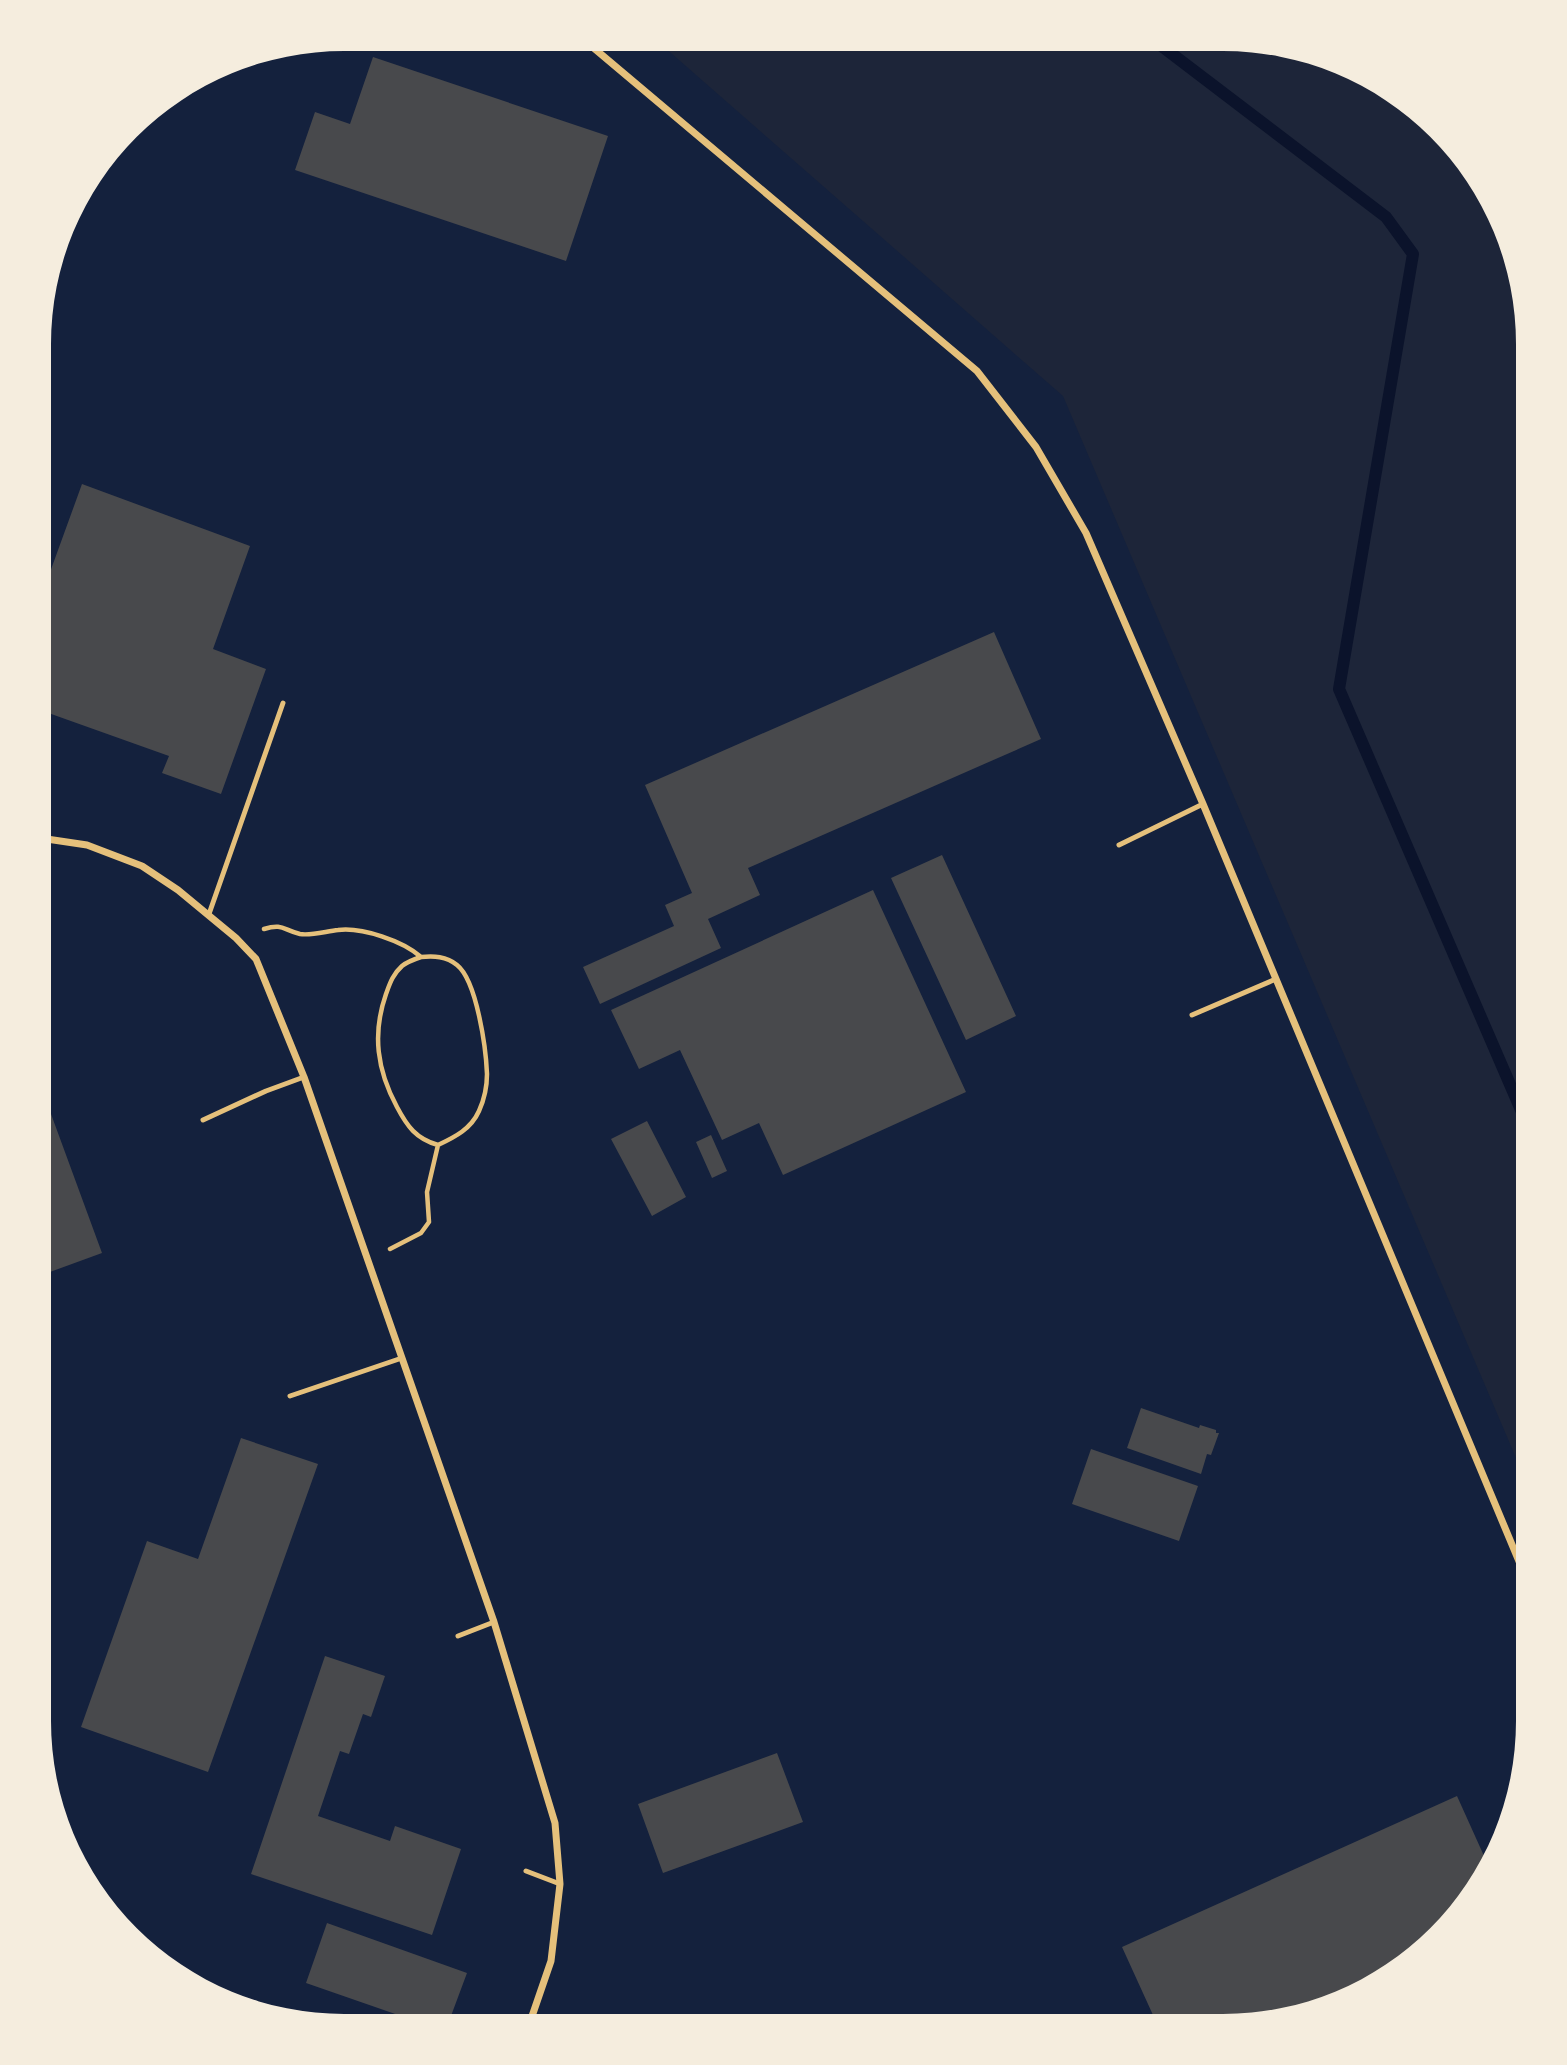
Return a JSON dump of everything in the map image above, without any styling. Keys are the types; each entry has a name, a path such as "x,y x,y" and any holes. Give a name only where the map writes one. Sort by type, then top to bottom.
{"street":[{"path":"597,51 977,371 1036,447 1086,533 1203,804 1516,1554"},
{"path":"51,840 87,845 142,866 236,938 256,960 304,1077 494,1622 555,1823 560,1884 551,1961 533,2014"}],"lane":[{"path":"208,914 283,703"},
{"path":"1119,845 1203,804"},
{"path":"1192,1015 1276,979"},
{"path":"203,1120 304,1077"},
{"path":"290,1396 402,1358"},
{"path":"458,1636 494,1622"},
{"path":"526,1871 560,1884"}],"path":[{"path":"236,938 278,925 302,935 343,929 379,936 411,948 421,957"},
{"path":"440,956 458,965 468,979 480,1016 487,1073 479,1112 469,1127 438,1145 426,1142 409,1129 381,1071 377,1050 381,1009 392,977 403,964 421,957 440,956"},
{"path":"368,1260 421,1233 429,1222 426,1192 438,1145"}],"shaded area":[{"path":"669,51 1242,51 1280,56 1317,66 1353,81 1402,111 1444,151 1477,197 1501,250 1511,287 1516,325 1516,1458 1063,396"}],"building":[{"path":"373,57 608,136 566,261 295,170 315,112 350,124"},
{"path":"82,484 250,546 213,649 266,669 221,794 162,773 169,756 51,714 51,569"},
{"path":"994,632 1041,739 748,868 760,895 708,919 721,948 600,1004 583,967 674,926 665,905 692,893 645,785"},
{"path":"942,855 1016,1016 966,1040 891,878"},
{"path":"873,890 966,1092 783,1175 759,1123 722,1140 680,1050 639,1069 611,1010"},
{"path":"51,1114 102,1253 51,1272"},
{"path":"647,1121 686,1197 652,1216 611,1139"},
{"path":"711,1135 727,1171 712,1178 696,1142"},
{"path":"1141,1408 1219,1433 1211,1455 1207,1454 1201,1474 1127,1448"},
{"path":"241,1438 318,1464 208,1772 81,1727 147,1541 198,1559"},
{"path":"1091,1449 1198,1486 1179,1541 1072,1504"},
{"path":"325,1656 385,1676 371,1717 363,1714 349,1754 340,1751 318,1816 390,1841 395,1826 461,1849 432,1935 251,1874"},
{"path":"777,1753 803,1822 663,1873 638,1804"},
{"path":"1457,1796 1484,1855 1456,1900 1402,1954 1353,1984 1317,1999 1280,2009 1242,2014 1153,2014 1122,1947"},
{"path":"327,1923 467,1973 452,2014 395,2014 306,1983"}],"waterway":[{"path":"1168,51 1386,217 1413,254 1339,689 1516,1098"}]}
